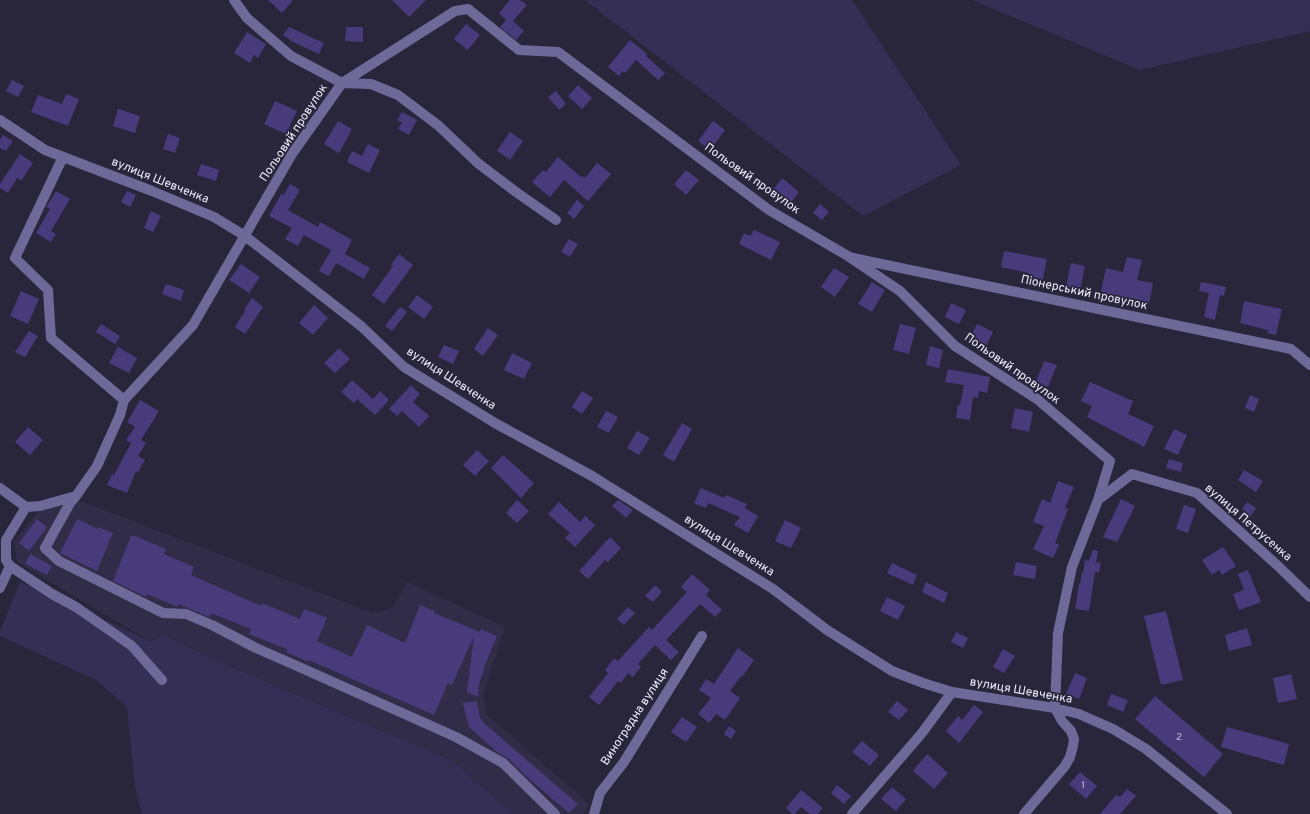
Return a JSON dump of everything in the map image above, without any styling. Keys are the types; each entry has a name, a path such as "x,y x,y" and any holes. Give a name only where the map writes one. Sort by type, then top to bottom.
{"street":[{"path":"234,0 247,18 291,56 342,84 371,84 398,95 439,126 479,164 556,220"},
{"name":"Польовий провулок","path":"245,236 292,154 342,84 455,11 468,9 519,50 558,52 769,210 848,256 900,291 955,346 1037,399 1110,461 1098,500 1072,567 1058,633 1055,708"},
{"name":"вулиця Шевченка","path":"0,120 45,150 152,191 214,217 245,236 361,326 404,367 495,423 592,476 774,589 827,630 892,671 952,692 1055,708 1079,714 1113,729 1146,749 1227,814"},
{"path":"63,157 15,258 48,290 51,338 124,400"},
{"path":"245,236 193,325 124,400 120,415 97,466 70,503 45,548 59,561 163,613 186,614 212,625 256,648 456,737 503,763 555,814"},
{"name":"Піонерський провулок","path":"848,256 1291,349 1310,365"},
{"name":"вулиця Петрусенка","path":"1098,500 1132,474 1197,493 1310,597"},
{"path":"0,488 26,507 40,506 76,496"},
{"path":"26,507 6,540 6,560 10,566 52,594 76,607 132,646 162,680"},
{"path":"0,588 10,566"},
{"name":"Виноградна вулиця","path":"594,814 600,793 624,762 702,636"},
{"path":"852,814 922,733 952,692"},
{"path":"1024,814 1065,766 1070,757 1074,739 1071,731 1062,721 1055,708"}],"shaded area":[{"path":"585,0 852,0 961,165 863,216"},
{"path":"972,0 1310,0 1310,31 1140,70"},
{"path":"83,502 373,613 393,608 407,582 505,627 483,695 487,715 589,804 584,814 514,814 451,760 236,669 164,635 150,641 17,562 14,541 40,510 70,503"},
{"path":"20,582 150,641 164,635 236,669 451,760 514,814 142,814 135,787 127,707 96,680 0,636 0,631"}],"building":[{"path":"268,0 293,0 282,13"},
{"path":"392,0 426,0 409,17"},
{"path":"510,0 520,0 527,5 513,21 524,31 516,40 500,27 506,20 499,13"},
{"path":"466,24 480,35 468,50 454,39"},
{"path":"289,27 324,43 319,54 293,42 283,35"},
{"path":"346,27 363,27 363,42 345,41"},
{"path":"247,32 266,44 258,58 254,55 250,63 234,53"},
{"path":"630,40 647,54 646,56 665,73 658,80 636,60 625,73 623,71 619,76 608,67"},
{"path":"12,80 24,86 18,97 6,91"},
{"path":"578,85 592,98 582,109 568,96"},
{"path":"556,91 566,104 559,110 548,97"},
{"path":"66,94 79,99 68,126 31,112 38,95 62,104"},
{"path":"275,101 297,111 286,134 264,124"},
{"path":"118,109 140,116 135,133 113,126"},
{"path":"402,112 417,120 409,135 398,129 402,123 397,120"},
{"path":"338,121 352,129 339,153 324,144"},
{"path":"713,121 725,130 710,150 698,141"},
{"path":"510,132 523,141 510,160 497,151"},
{"path":"168,134 180,138 175,153 163,149"},
{"path":"3,135 13,141 6,151 0,148 0,140"},
{"path":"368,144 380,150 369,173 347,162 352,151 362,156"},
{"path":"20,154 33,163 21,181 17,178 8,193 0,188 0,184"},
{"path":"558,157 581,177 582,176 585,178 597,163 611,174 588,201 564,180 550,197 532,182 543,170 546,172"},
{"path":"201,164 219,170 216,181 197,175"},
{"path":"686,170 699,180 686,195 674,184"},
{"path":"782,178 799,192 788,206 771,193"},
{"path":"290,184 300,190 288,210 318,227 320,222 352,240 345,254 370,268 364,279 336,263 329,276 319,271 331,250 304,235 298,246 285,239 292,228 269,216 281,194 284,195"},
{"path":"56,191 70,199 51,231 56,234 51,242 36,233 50,209 46,207"},
{"path":"127,191 136,195 130,207 121,202"},
{"path":"577,200 584,206 574,219 567,213"},
{"path":"820,204 829,212 822,220 813,213"},
{"path":"151,211 161,216 153,232 144,228"},
{"path":"754,230 780,242 771,260 739,244 744,233 750,236"},
{"path":"569,239 578,244 570,257 561,252"},
{"path":"1004,251 1047,259 1042,283 1028,280 1029,273 1001,267"},
{"path":"399,254 413,265 384,304 372,295 393,266 391,265"},
{"path":"1127,257 1142,260 1137,280 1153,283 1149,304 1118,297 1118,300 1100,296 1106,268 1123,272"},
{"path":"1071,263 1085,266 1080,290 1066,287"},
{"path":"241,264 260,277 249,293 229,280"},
{"path":"834,268 849,277 835,297 821,287"},
{"path":"872,282 885,290 872,312 858,304"},
{"path":"1201,282 1226,287 1224,296 1220,295 1215,320 1204,317 1209,293 1199,291"},
{"path":"166,284 184,290 181,301 162,294"},
{"path":"21,291 39,299 28,324 10,316"},
{"path":"417,295 433,307 424,319 408,307"},
{"path":"252,298 263,307 245,334 235,327"},
{"path":"1244,301 1282,309 1276,335 1267,333 1268,330 1240,323"},
{"path":"951,303 966,310 959,324 945,317"},
{"path":"314,305 328,318 313,335 299,323"},
{"path":"400,307 407,312 392,331 385,326"},
{"path":"101,324 120,336 115,344 96,332"},
{"path":"900,324 916,328 909,354 893,350"},
{"path":"977,324 993,332 986,346 970,338"},
{"path":"488,328 498,335 483,356 474,349"},
{"path":"29,331 38,336 25,357 15,352"},
{"path":"444,345 459,351 453,364 438,357"},
{"path":"930,346 943,350 939,368 926,365"},
{"path":"118,347 137,358 129,373 109,363"},
{"path":"339,348 350,359 335,373 324,363"},
{"path":"512,353 532,363 524,379 504,370"},
{"path":"1044,361 1057,365 1048,387 1036,382"},
{"path":"948,369 990,377 987,393 979,391 978,398 973,397 970,420 956,418 964,385 945,382"},
{"path":"352,380 373,399 380,391 389,400 375,415 357,399 354,403 341,392"},
{"path":"1090,382 1133,401 1128,414 1154,426 1144,447 1087,417 1092,406 1081,401"},
{"path":"411,385 420,394 413,402 429,416 419,427 402,411 397,416 389,409"},
{"path":"582,391 593,398 582,414 572,407"},
{"path":"1250,395 1259,399 1254,412 1245,408"},
{"path":"140,400 159,411 141,440 146,443 138,456 145,460 138,472 136,471 127,493 107,485 131,443 126,440 135,427 127,422"},
{"path":"1015,408 1033,412 1029,432 1011,428"},
{"path":"606,411 618,417 609,433 597,427"},
{"path":"682,423 692,429 674,462 663,455"},
{"path":"28,427 43,440 30,455 15,442"},
{"path":"1174,429 1187,435 1178,455 1164,449"},
{"path":"637,431 650,438 639,455 627,448"},
{"path":"477,450 489,461 475,476 463,465"},
{"path":"503,455 534,483 521,498 491,468"},
{"path":"1169,459 1183,463 1181,472 1166,468"},
{"path":"1244,470 1263,481 1256,492 1238,480"},
{"path":"1058,481 1074,487 1065,508 1068,509 1055,543 1059,545 1053,558 1033,549 1044,526 1033,522 1042,499 1050,503"},
{"path":"701,488 724,498 726,495 747,504 745,508 758,516 748,533 734,525 740,517 708,503 706,508 694,503"},
{"path":"1121,499 1135,506 1117,542 1103,537"},
{"path":"517,500 529,511 517,523 506,513"},
{"path":"618,500 633,510 626,518 612,506"},
{"path":"559,502 580,522 585,516 595,525 575,547 565,538 570,533 548,514"},
{"path":"1247,502 1256,508 1251,516 1242,509"},
{"path":"1184,505 1196,509 1188,533 1176,529"},
{"path":"37,519 47,527 29,551 19,543"},
{"path":"77,519 98,529 98,527 113,533 97,571 60,553"},
{"path":"785,520 801,528 791,548 775,541"},
{"path":"131,536 135,536 166,549 164,554 194,567 191,575 261,606 262,603 300,619 304,609 327,618 317,641 352,657 367,625 405,643 420,605 435,611 434,613 480,632 481,629 497,636 483,670 479,684 478,697 467,692 474,636 452,685 448,683 434,715 309,660 309,662 286,652 287,649 249,634 251,629 211,613 209,617 179,604 178,607 147,594 146,597 113,581"},
{"path":"610,537 621,548 608,562 605,560 588,579 579,571"},
{"path":"1223,547 1236,566 1222,575 1219,570 1212,575 1202,560"},
{"path":"1093,550 1098,551 1096,562 1101,563 1099,572 1095,572 1089,611 1075,609 1082,573 1085,574 1083,573 1085,560 1089,561"},
{"path":"30,554 52,566 47,575 25,564"},
{"path":"1016,562 1037,566 1035,579 1013,575"},
{"path":"892,563 917,575 913,585 887,573"},
{"path":"1248,570 1261,602 1239,610 1233,594 1244,590 1238,574"},
{"path":"692,574 710,590 706,595 722,610 715,617 700,604 666,640 679,652 671,660 655,645 638,664 641,667 633,677 628,673 621,683 618,681 599,705 589,697 608,673 605,670 614,658 618,661 649,627 652,630 687,592 681,587"},
{"path":"926,582 948,593 944,603 922,592"},
{"path":"655,585 662,592 653,602 645,596"},
{"path":"887,597 905,606 898,620 880,611"},
{"path":"628,607 635,613 624,625 617,619"},
{"path":"1166,611 1183,680 1161,685 1144,616"},
{"path":"1247,628 1252,645 1229,651 1225,635"},
{"path":"956,632 968,638 963,648 951,642"},
{"path":"738,648 754,660 730,691 740,698 725,720 716,714 709,723 698,714 711,698 699,690 706,679 714,684"},
{"path":"1003,649 1015,656 1004,673 993,667"},
{"path":"1075,673 1087,678 1079,699 1066,694"},
{"path":"1291,674 1297,699 1278,703 1273,678"},
{"path":"1111,694 1128,700 1123,712 1107,705"},
{"path":"1155,696 1223,754 1204,777 1135,719"},
{"path":"477,701 480,718 486,725 578,804 569,813 527,777 508,758 498,753 469,727 463,703"},
{"path":"897,701 908,710 899,720 888,712"},
{"path":"974,705 983,712 959,743 946,731 958,716 962,720"},
{"path":"682,717 697,727 686,742 671,732"},
{"path":"729,726 736,731 731,739 724,734"},
{"path":"1227,727 1289,744 1284,765 1221,747"},
{"path":"862,741 879,755 870,766 852,752"},
{"path":"927,754 948,773 934,789 913,771"},
{"path":"1080,772 1097,786 1086,799 1069,784"},
{"path":"837,785 851,796 844,804 831,793"},
{"path":"892,787 906,799 896,811 881,799"},
{"path":"1127,789 1136,796 1120,814 1100,814 1116,795 1120,797"},
{"path":"801,790 823,808 818,814 810,814 801,807 795,814 792,814 786,808"}]}
